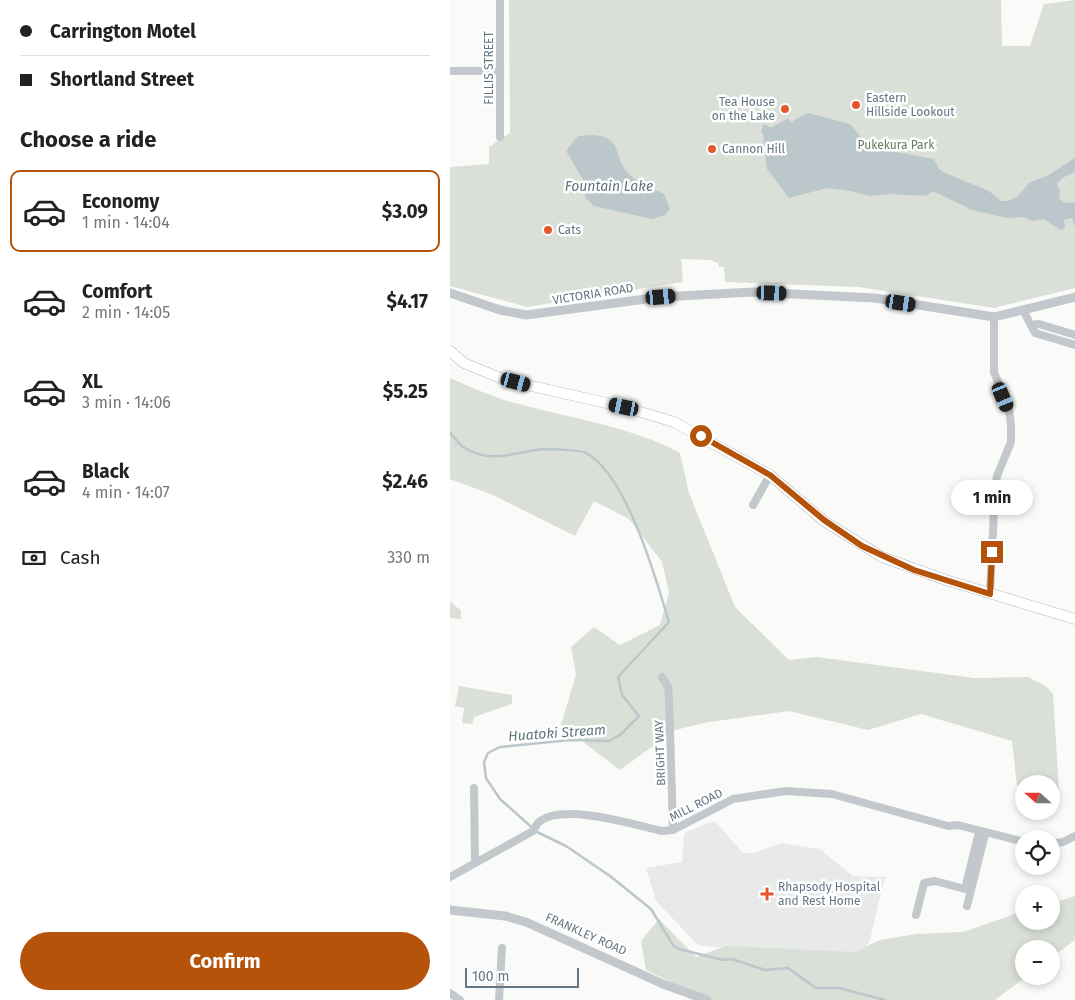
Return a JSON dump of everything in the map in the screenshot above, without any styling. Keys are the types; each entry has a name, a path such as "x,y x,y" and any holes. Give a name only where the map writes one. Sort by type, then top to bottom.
{"main road":[{"path":"450,351 464,363 506,380 663,417 685,427 770,475 824,520 862,546 924,574 1075,619"}],"street":[{"name":"FILLIS STREET","path":"500,0 500,137"},
{"path":"450,71 500,70"},
{"name":"VICTORIA ROAD","path":"450,293 500,310 526,315 661,297 753,292 875,298 994,317 1075,297"},
{"path":"1023,310 1035,333 1075,345"},
{"path":"990,594 995,488 997,476 1011,442 1009,410 994,372 994,317"},
{"path":"1031,325 1039,324 1075,335"},
{"path":"753,505 770,475"},
{"name":"BRIGHT WAY","path":"662,677 668,687 669,698 673,830"},
{"path":"474,788 475,863"},
{"name":"MILL ROAD","path":"450,877 533,831 540,821 549,818 574,813 662,832 673,830 733,799 786,791 832,794 948,826 958,825 982,833 1015,840"},
{"path":"968,906 982,833"},
{"path":"916,915 924,882 934,881 965,889 982,833"},
{"path":"1060,842 1075,836"},
{"name":"FRANKLEY ROAD","path":"450,910 505,916 526,922 662,984 707,1000"},
{"path":"499,1000 502,948"},
{"path":"450,993 460,1000"}],"shaded area":[{"name":"Rhapsody Hospital and Rest Home","path":"715,821 743,853 754,853 781,843 820,849 853,876 885,877 870,939 863,955 699,946 656,901 646,868 682,862 684,835 688,831"}],"green space":[{"name":"Pukekura Park","path":"509,0 1001,0 1002,46 1030,46 1044,4 1075,0 1075,288 994,308 859,287 725,282 724,267 719,267 718,263 710,260 681,259 683,282 527,307 450,286 450,167 489,164 489,147 510,133"},
{"path":"450,378 513,403 603,424 662,444 680,453 689,493 735,607 789,660 817,657 974,678 1028,677 1046,686 1053,694 1058,775 1016,775 1012,741 921,714 868,730 789,711 709,722 675,730 620,770 561,725 576,675 571,647 594,627 620,645 660,625 669,592 662,562 629,519 594,501 575,536 493,495 450,479"},
{"path":"450,601 461,611 461,619 450,618"},
{"path":"459,686 512,695 512,704 474,717 472,724 462,723 464,708 455,706"},
{"path":"1075,896 1075,940 1060,951 1060,940 1015,940 1015,985 995,1000 708,1000 646,970 641,941 659,919 696,957 726,946 855,952 880,940 916,934 963,932 1015,914 1015,930 1060,930 1060,901"}],"water":[{"path":"808,113 850,124 861,137 880,149 934,159 939,169 945,173 989,191 1001,201 1008,201 1018,196 1029,183 1049,175 1075,158 1075,172 1062,178 1057,184 1060,190 1059,199 1066,203 1075,202 1075,228 1072,218 1064,220 1065,228 1061,230 1043,219 1033,221 1023,217 1007,218 972,210 933,191 926,196 891,194 869,196 851,191 827,188 789,198 767,169 763,134 761,131 764,124 771,128 788,118 792,123"},
{"name":"Fountain Lake","path":"578,136 602,136 613,142 630,176 664,194 670,209 665,215 652,219 594,206 585,197 585,183 566,151"}],"waterway":[{"name":"Huatoki Stream","path":"450,433 463,447 484,455 503,456 544,449 578,451 586,453 601,465 627,505 638,530 669,622 618,677 622,695 639,716 620,735 609,741 570,740 500,747 488,753 484,762 486,778 500,799 537,832 566,846 610,876 651,909 673,945 679,949 723,960 732,959 765,970 788,968 816,988 839,988 885,1000"}],"place":[{"name":"Eastern Hillside Lookout","path":"856,105"},
{"name":"Tea House on the Lake","path":"785,109"},
{"name":"Cannon Hill","path":"712,149"},
{"name":"Cats","path":"548,230"},
{"name":"Rhapsody Hospital and Rest Home","path":"767,894"}],"route":[{"path":"701,436 770,475 842,534 882,557 924,574 990,594 992,588 992,552"}]}
